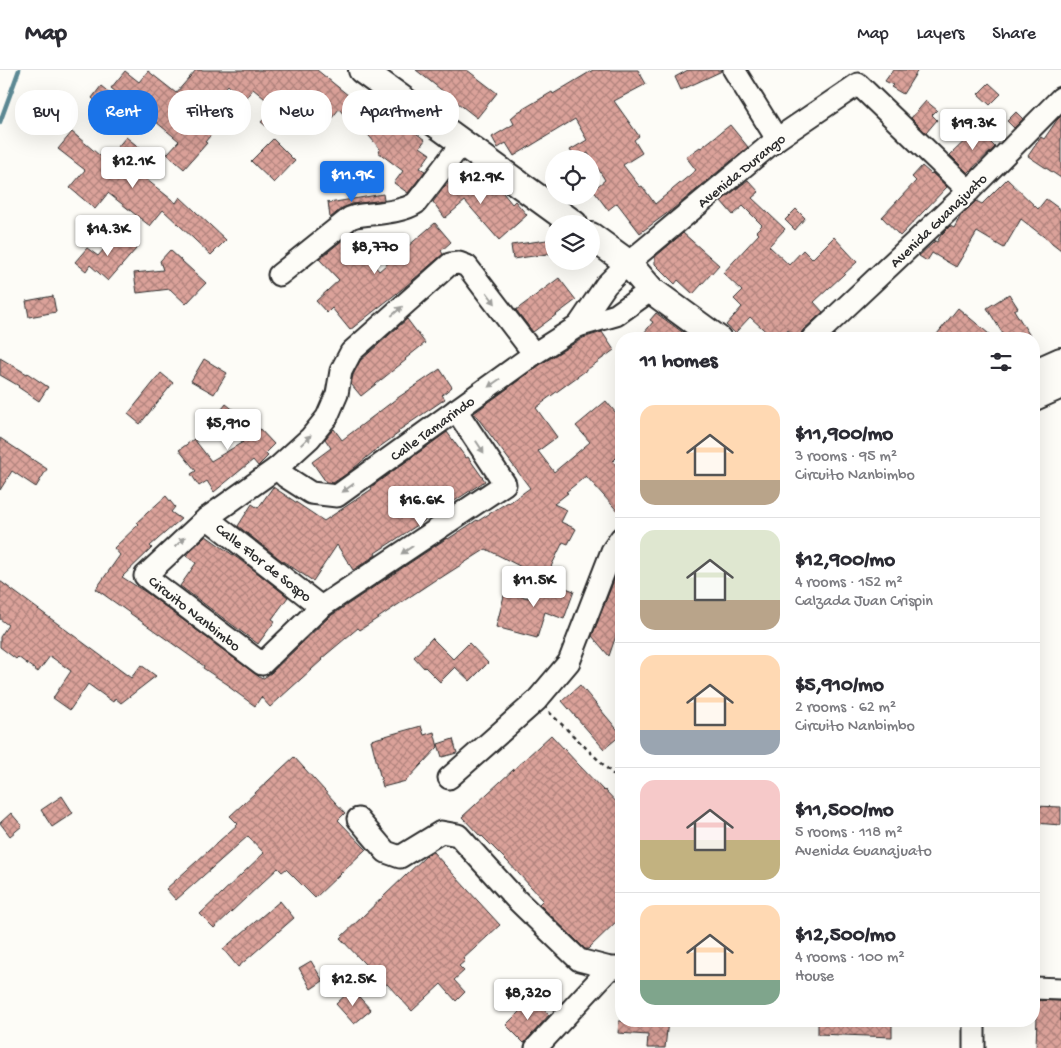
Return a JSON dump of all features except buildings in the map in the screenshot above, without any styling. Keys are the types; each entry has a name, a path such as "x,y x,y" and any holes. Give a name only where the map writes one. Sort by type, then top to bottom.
{"main road":[{"path":"362,70 562,215"},
{"path":"600,243 628,263 651,290 708,332"},
{"path":"1040,370 1061,361"},
{"path":"1040,394 1061,385"}],"street":[{"path":"734,70 777,139"},
{"name":"Avenida Durango","path":"628,263 777,139 858,84 970,191"},
{"name":"Avenida Guanajuato","path":"819,332 970,191 1061,98"},
{"path":"279,275 350,218 402,209 416,203 462,143"},
{"name":"Circuito Nanbimbo","path":"456,410 505,484 321,607 262,664 145,576 207,518 277,468 310,438 327,417 337,394 340,371 351,352 450,264 459,263 467,266 534,354"},
{"path":"578,326 606,285 628,263"},
{"path":"534,354 578,326 616,315 651,290"},
{"name":"Calle Tamarindo","path":"277,468 286,477 312,494 337,496 534,354"},
{"name":"Calle Flor de Sospo","path":"207,518 321,607"},
{"path":"449,778 536,701 569,662 615,547"},
{"path":"358,819 386,852 400,857 441,832 458,835 515,898 580,960 615,968"},
{"path":"536,1048 615,969"},
{"path":"1040,988 1061,989"},
{"path":"974,1027 974,1048"}],"path":[{"path":"536,701 615,776"}],"waterway":[{"path":"0,122 19,70"}]}
